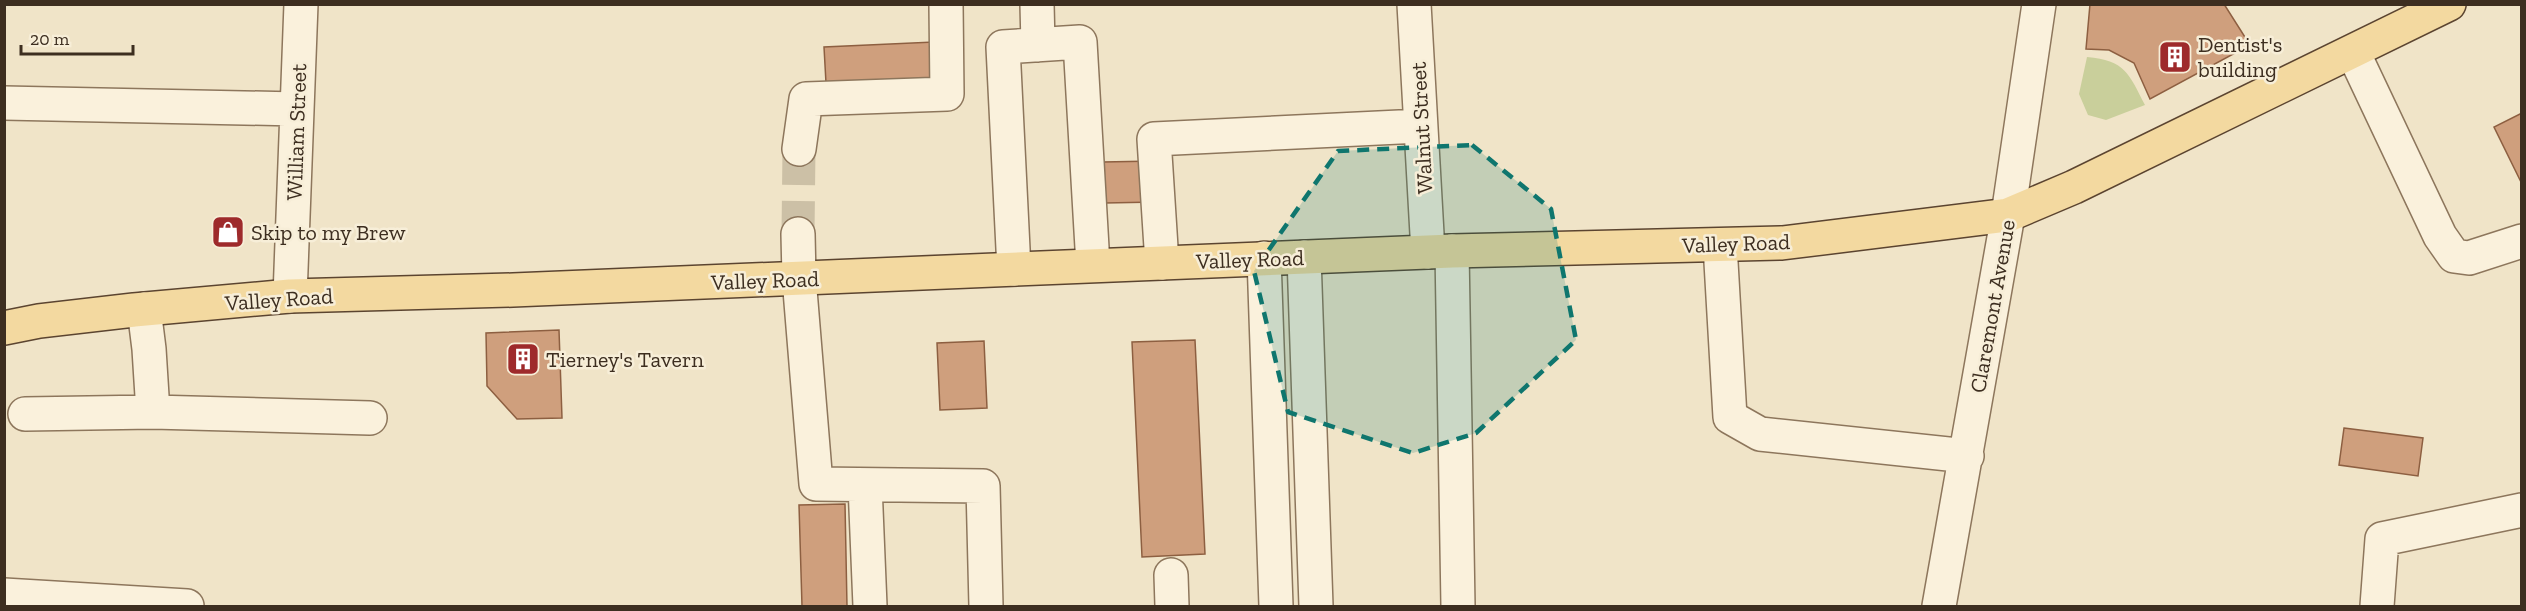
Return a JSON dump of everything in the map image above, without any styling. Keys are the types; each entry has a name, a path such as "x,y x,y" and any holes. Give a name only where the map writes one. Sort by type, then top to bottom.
{"main road":[{"name":"Valley Road","path":"4,328 39,321 144,309 290,296 513,290 1264,258 1782,243 2008,215 2074,187 2449,4"}],"street":[{"name":"William Street","path":"290,296 301,4"},
{"path":"799,149 806,99 947,94 946,4"},
{"path":"1037,4 1038,45"},
{"name":"Walnut Street","path":"1414,4 1420,126 1440,252 1458,606"},
{"name":"Claremont Avenue","path":"1939,606 2008,215 2039,4"},
{"path":"1014,269 1003,47 1080,42 1093,265"},
{"path":"2353,52 2440,236 2454,256 2469,258 2522,241"},
{"path":"4,103 297,109"},
{"path":"1162,263 1154,139 1420,126"},
{"path":"798,234 799,278 816,484 983,486 986,606"},
{"path":"1720,244 1730,417 1760,434 1967,456"},
{"path":"1304,257 1316,606"},
{"path":"1264,258 1276,606"},
{"path":"144,309 153,412"},
{"path":"25,414 153,412 370,418"},
{"path":"865,485 870,606"},
{"path":"2377,606 2382,539 2522,510"},
{"path":"4,595 187,606"}],"highlighted area":[{"path":"1472,145 1551,209 1576,340 1476,433 1413,453 1288,412 1254,271 1338,151"}],"green space":[{"path":"2087,57 2110,61 2118,65 2130,77 2145,105 2106,120 2088,115 2079,94"}],"building":[{"name":"Dentist's building","path":"2090,4 2224,4 2250,45 2150,99 2134,63 2109,50 2086,49"},
{"path":"934,42 936,78 826,83 824,47"},
{"path":"2522,113 2522,182 2521,182 2494,127"},
{"path":"1155,161 1156,202 1105,203 1103,162"},
{"name":"Tierney's Tavern","path":"559,330 562,418 517,419 487,386 486,333"},
{"path":"1195,340 1205,554 1142,557 1132,342"},
{"path":"984,341 987,408 940,410 937,343"},
{"path":"2344,428 2423,438 2418,476 2339,465"},
{"path":"845,504 847,606 802,606 799,505"}],"tunnel":[{"path":"798,234 799,149"}],"place":[{"name":"Dentist's building","path":"2175,57"},
{"name":"Skip to my Brew","path":"228,232"},
{"name":"Tierney's Tavern","path":"523,359"}]}
